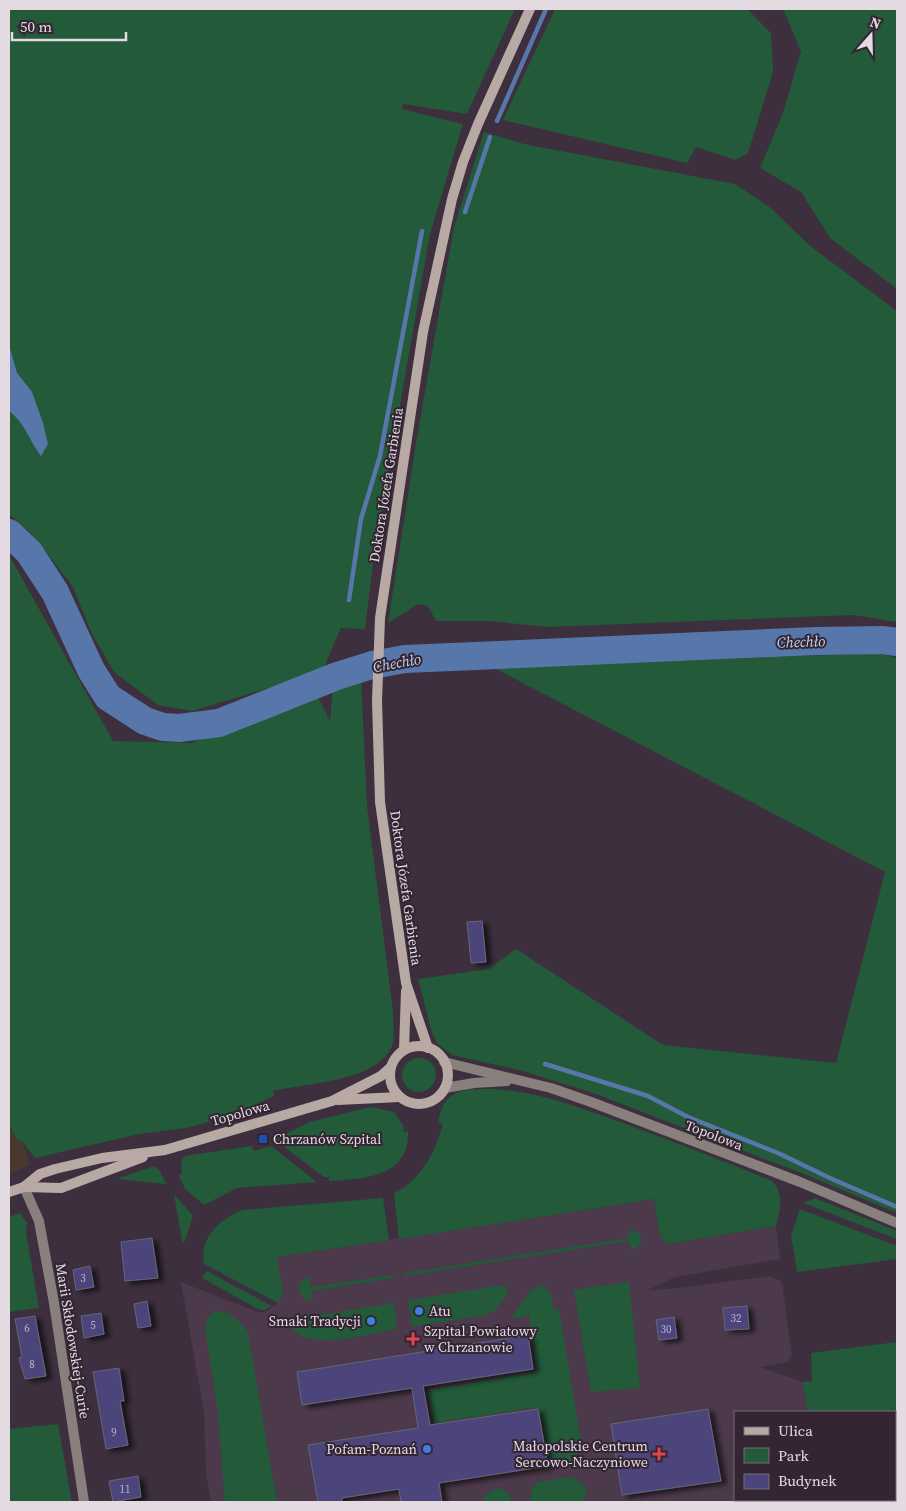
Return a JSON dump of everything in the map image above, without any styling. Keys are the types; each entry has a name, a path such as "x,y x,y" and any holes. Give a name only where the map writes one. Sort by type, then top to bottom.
{"main road":[{"name":"Doktora Józefa Garbienia","path":"404,1050 406,983 380,802 377,701 378,636 423,332 452,200 463,162 478,124 530,9"},
{"name":"Doktora Józefa Garbienia","path":"406,983 428,1048"},
{"path":"420,1046 428,1048 440,1055 444,1062 448,1075 445,1088 433,1101 413,1104 399,1097 391,1083 391,1067 398,1055 404,1050 420,1046"},
{"name":"Topolowa","path":"24,1186 61,1188 155,1152 332,1101 381,1076 391,1067"},
{"name":"Topolowa","path":"332,1101 399,1097"},
{"name":"Topolowa","path":"9,1192 24,1186 40,1174 55,1168 102,1158 155,1152"}],"street":[{"name":"Topolowa","path":"444,1062 518,1080 591,1102 800,1182 897,1223"},
{"name":"Topolowa","path":"445,1088 474,1083 518,1080"},
{"name":"Marii Skłodowskiej-Curie","path":"24,1186 39,1222 54,1303 84,1502"}],"shaded area":[{"path":"9,1123 16,1139 22,1141 30,1165 9,1174"},
{"name":"Szpital Powiatowy w Chrzanowie","path":"654,1199 660,1237 668,1244 776,1226 780,1259 675,1277 648,1290 679,1288 770,1276 782,1282 792,1355 788,1362 760,1367 802,1382 808,1411 734,1411 734,1501 781,1502 211,1502 206,1474 204,1412 181,1282 257,1312 265,1312 278,1303 276,1257"}],"green space":[{"path":"9,9 515,9 467,114 403,104 402,109 463,124 430,234 375,547 365,629 341,628 322,672 192,711 158,705 114,672 91,632 73,587 33,535 9,514"},
{"path":"555,9 747,9 771,33 773,72 748,153 736,160 696,147 687,163 503,120"},
{"path":"783,9 897,9 897,289 830,238 801,192 760,168 783,113 801,51"},
{"path":"484,132 524,144 735,184 771,208 809,245 897,311 897,622 854,615 547,627 490,621 436,621 428,606 418,604 388,623 417,437 454,227"},
{"path":"9,555 113,741 190,743 308,703 318,697 330,721 333,687 361,678 367,806 394,1028 393,1043 386,1056 374,1066 341,1079 273,1091 274,1096 230,1116 186,1128 139,1134 35,1158 22,1141 16,1139 9,1123"},
{"path":"878,653 897,658 897,1213 804,1174 593,1093 523,1071 452,1055 437,1043 432,1033 418,979 489,969 516,949 663,1045 836,1063 885,872 494,668"},
{"path":"419,1058 426,1059 431,1063 435,1068 435,1082 431,1087 426,1091 419,1092 412,1091 407,1087 403,1082 402,1075 403,1068 407,1063 412,1059"},
{"path":"496,1089 532,1094 584,1109 772,1181 780,1197 780,1208 776,1226 668,1244 660,1237 654,1199 399,1239 394,1193 412,1181 426,1164 436,1145 443,1124 438,1123 445,1102 451,1096 466,1090"},
{"path":"371,1107 394,1112 403,1125 404,1132 408,1131 407,1147 401,1158 393,1167 382,1173 356,1179 329,1181 329,1177 324,1177 279,1143 277,1138 310,1122"},
{"path":"252,1146 254,1151 271,1146 317,1182 237,1188 204,1205 185,1189 179,1176 182,1173 181,1161 184,1156"},
{"path":"154,1166 160,1171 166,1184 117,1179"},
{"path":"174,1194 193,1216 184,1243 182,1241"},
{"path":"383,1198 389,1240 277,1257 283,1295 278,1303 204,1264 205,1246 213,1230 227,1218 243,1210"},
{"path":"815,1198 897,1231 897,1239 803,1203"},
{"path":"800,1209 897,1246 897,1259 797,1272 791,1235"},
{"path":"20,1213 27,1223 26,1232 39,1308 9,1312 9,1217"},
{"path":"628,1230 634,1230 641,1236 639,1245 631,1250 629,1241 405,1276 404,1273 629,1238"},
{"path":"207,1271 272,1306 264,1310 258,1309 202,1278"},
{"path":"393,1275 393,1278 311,1291 313,1300 304,1299 299,1292 300,1283 309,1276 311,1287"},
{"path":"629,1282 640,1388 591,1392 574,1290"},
{"path":"503,1285 507,1288 508,1294 495,1310 487,1315 412,1327 408,1300"},
{"path":"541,1286 549,1292 554,1310 559,1309 581,1441 575,1457 567,1463 550,1469 539,1407 434,1423 427,1390 537,1372 529,1315 511,1319 531,1290"},
{"path":"394,1303 397,1329 356,1337 323,1340 298,1334 290,1325 294,1319"},
{"path":"214,1311 229,1314 248,1332 277,1502 225,1502 218,1414 205,1327 207,1320"},
{"path":"897,1342 897,1502 781,1502 896,1501 896,1411 808,1411 802,1382 812,1381 811,1353"},
{"path":"58,1424 72,1502 9,1502 9,1429"},
{"path":"570,1477 583,1483 587,1490 584,1502 530,1502 532,1489 537,1482"},
{"path":"497,1488 508,1492 512,1502 482,1502 486,1494"}],"water":[{"path":"9,345 17,373 32,392 43,423 48,444 41,456 23,426 9,411"}],"building":[{"path":"482,921 486,962 471,963 467,922"},
{"path":"152,1238 158,1278 125,1281 121,1242"},
{"path":"90,1266 94,1287 76,1290 73,1270"},
{"path":"147,1301 151,1326 138,1328 134,1304"},
{"path":"747,1306 749,1329 725,1330 723,1308"},
{"path":"101,1313 104,1334 84,1338 81,1316"},
{"path":"35,1316 46,1376 25,1379 19,1358 22,1357 15,1319"},
{"path":"674,1317 677,1338 659,1340 656,1320"},
{"path":"528,1335 533,1369 423,1386 430,1425 538,1409 548,1466 439,1483 442,1502 401,1502 399,1489 342,1498 342,1502 318,1502 308,1445 418,1428 412,1388 302,1405 297,1372"},
{"path":"119,1368 124,1401 120,1401 128,1445 106,1449 93,1372"},
{"path":"708,1409 721,1481 622,1495 611,1424"},
{"path":"138,1476 141,1497 113,1502 109,1481"}],"waterway":[{"path":"497,121 546,9"},
{"path":"465,212 490,137"},
{"path":"349,600 361,519 380,456 422,231"},
{"name":"Chechło","path":"9,533 29,552 55,592 91,670 108,697 145,721 163,727 179,728 219,723 337,676 372,665 405,659 816,641 882,640 897,642"},
{"name":"Chechło","path":"339,683 337,676 340,665"},
{"path":"545,1064 648,1096 688,1117 778,1153 897,1207"}],"place":[{"name":"Chrzanów Szpital","path":"263,1139"},
{"name":"Atu","path":"419,1311"},
{"name":"Smaki Tradycji","path":"371,1321"},
{"name":"Szpital Powiatowy w Chrzanowie","path":"413,1339"},
{"name":"Pofam-Poznań","path":"427,1449"},
{"name":"Małopolskie Centrum Sercowo-Naczyniowe","path":"659,1454"}]}
